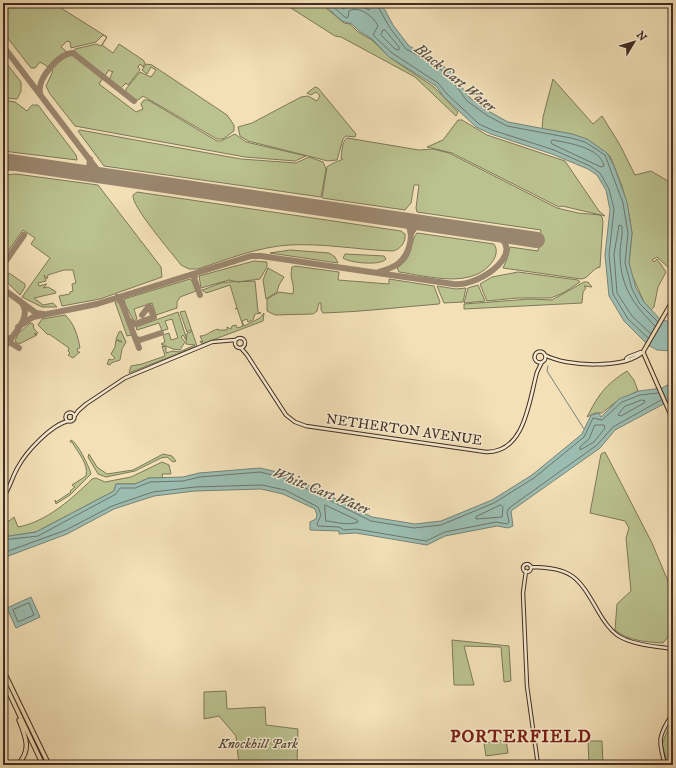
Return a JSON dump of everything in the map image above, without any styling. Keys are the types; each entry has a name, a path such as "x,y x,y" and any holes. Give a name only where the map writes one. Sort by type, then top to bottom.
{"highway":[{"path":"3,670 27,746 24,757 17,765"},
{"path":"3,680 48,765"},
{"path":"14,701 43,765"}],"main road":[{"path":"673,300 643,352 644,358 673,420"}],"street":[{"path":"3,498 21,461 49,432 62,422 67,414 78,411 125,378 218,341 236,340 242,338 245,342 241,348 237,348 234,344 226,341"},
{"path":"234,344 236,340"},
{"name":"NETHERTON AVENUE","path":"244,345 247,355"},
{"name":"NETHERTON AVENUE","path":"241,348 283,411 295,422 335,430 486,452 503,450 517,436 538,368 542,362"},
{"path":"552,359 541,352 536,354 535,358 537,362 552,359 594,364 611,364 643,352"},
{"path":"545,355 545,360"},
{"name":"NETHERTON AVENUE","path":"537,362 538,368"},
{"path":"62,422 72,421 78,411"},
{"path":"71,413 74,417"},
{"path":"65,418 68,421"},
{"path":"531,568 529,564 525,565 523,568 526,572 523,593 527,686 538,765"},
{"path":"526,572 531,568 557,569 572,576 584,587 608,627 622,638 673,649"},
{"path":"665,765 659,744 660,734 673,713"}],"green space":[{"path":"3,3 53,3 107,37 103,35 96,42 71,48 70,42 67,41 61,47 67,52 57,59 50,68 40,62 35,68 31,68 3,32"},
{"path":"283,3 320,3 344,23 350,24 358,32 372,40 389,57 434,87 458,112 456,116 415,77 341,37 335,36"},
{"path":"107,37 102,45 113,53 119,44 143,60 145,63 143,67 140,64 138,67 140,70 128,85 126,83 121,88 109,80 113,71 112,72 109,70 104,77 74,51 75,49 96,44 101,46"},
{"path":"70,54 76,55 103,78 99,84 136,112 143,109 141,104 144,100 148,100 217,141 221,141 235,134 246,142 306,156 295,161 245,157 75,126 50,94 46,86 53,71 51,70 55,64 61,58"},
{"path":"3,59 21,82 21,91 17,99 3,98"},
{"path":"146,64 152,65 227,115 234,125 234,131 223,139 217,139 143,96 138,100 134,100 126,94 126,89 140,72 151,77 156,70 151,67 147,74 142,70"},
{"path":"553,79 593,124 602,116 620,145 635,175 651,171 673,184 673,266 669,268 657,257 652,260 654,262 657,259 666,272 658,287 654,307 651,310 644,302 631,273 629,263 632,233 629,214 622,186 610,156 572,134 542,129 543,117"},
{"path":"315,87 318,88 356,134 355,137 346,136 343,139 337,160 328,161 248,141 240,136 238,127 252,123 301,97 308,96 317,101 320,96 316,92 311,95 307,93"},
{"path":"3,100 15,102 27,111 32,105 38,105 76,155 77,160 3,151"},
{"path":"458,120 462,120 487,135 565,161 599,211 605,216 562,206 559,207 452,153 427,147 443,140"},
{"path":"80,130 241,159 296,163 309,157 323,162 326,169 321,197 104,166 78,131"},
{"path":"347,138 419,150 433,149 449,153 557,208 578,213 600,215 603,222 600,267 581,279 503,268 510,247 538,251 541,230 417,212 416,208 419,185 414,185 411,203 405,210 322,198 327,167 343,159 341,158 342,146"},
{"path":"16,174 98,185 161,267 162,277 100,299 62,306 59,296 70,294 70,292 73,291 72,284 76,283 73,270 64,270 48,275 47,279 44,275 46,281 38,283 39,286 47,284 43,288 48,287 56,293 34,298 43,305 53,303 57,307 42,307 22,297 50,258 31,244 35,238 23,230 3,258 3,175"},
{"path":"137,192 401,231 405,234 405,240 401,247 393,251 315,245 277,246 243,254 198,269 189,269 181,265 138,209 133,195"},
{"path":"417,233 494,244 496,248 496,255 493,261 484,270 474,276 449,279 399,272 397,268 403,264 409,255 414,237"},
{"path":"290,250 329,253 335,257 338,263 270,253"},
{"path":"345,254 384,256 386,259 372,263 358,262 343,258"},
{"path":"254,261 267,262 267,267 260,279 238,282 229,280 201,288 199,276"},
{"path":"295,266 339,272 338,280 389,284 389,279 434,286 440,302 439,304 367,311 323,313 321,310 321,303 319,303 317,311 313,314 275,315 267,311 267,299 279,292 293,294 291,271 292,267"},
{"path":"268,268 284,277 277,292 266,299 263,280"},
{"path":"518,272 578,280 580,282 563,293 551,298 517,298 487,301 480,284 492,277"},
{"path":"9,273 25,284 25,287 20,295 5,280"},
{"path":"190,279 196,291 180,297 177,302 177,308 156,315 152,303 134,309 137,319 134,321 124,299"},
{"path":"255,281 258,312 261,313 255,314 253,320 248,322 247,319 242,321 244,326 260,318 264,313 263,321 202,344 200,341 203,342 200,336 218,329 227,330 227,327 231,329 232,326 236,325 237,328 243,326 230,285 206,293 202,290 225,282"},
{"path":"584,282 588,282 592,287 584,286 586,288 583,292 582,303 464,309 464,304 530,299 552,300"},
{"path":"478,285 485,301 464,303 468,288"},
{"path":"437,286 456,289 466,288 463,302 444,303"},
{"path":"115,302 120,304 132,335 127,336"},
{"path":"185,311 197,346 129,373 131,366 165,356 162,346 166,347 166,353 173,351 179,352 195,345 186,344 187,333 191,332 190,330 187,332 180,312"},
{"path":"178,312 186,337 186,340 183,335 181,337 185,342 180,350 161,344 165,342 163,335 169,333 171,340 178,338 172,319 165,321 168,329 162,331 159,323 137,330 136,327"},
{"path":"65,315 75,330 80,348 77,349 78,352 80,352 73,358 68,355 70,353 68,351 69,348 49,334 48,335 38,325 42,319"},
{"path":"30,323 33,324 34,329 38,333 34,334 37,335 19,344 15,341 18,334"},
{"path":"121,331 126,342 122,349 120,360 111,363 110,365 107,364 109,359 112,360 115,358 111,354 115,347 116,340 122,342 116,339"},
{"path":"627,371 634,380 638,391 617,401 602,413 595,413 587,417 603,391 613,381"},
{"path":"71,440 74,442 85,460 91,474 70,495 56,504 55,500 56,502 71,492 70,491 75,487 72,485 86,476 87,472 82,459 72,442 70,442"},
{"path":"605,452 652,543 673,593 673,631 663,643 632,639 615,630 617,604 631,591 626,538 629,528 625,521 590,513 601,454"},
{"path":"89,454 97,467 107,474 133,470 163,454 172,456 176,461 173,462 167,457 161,458 135,471 106,477 98,474 88,457"},
{"path":"162,462 169,465 171,474 162,474 163,478 149,478 135,484 116,484 114,491 36,532 3,537 3,521 9,521 14,517 18,527 39,520 58,509 92,479 96,478 105,482 131,477"},
{"path":"452,640 509,646 511,681 504,682 501,647 464,646 474,685 454,685"},
{"name":"Knockhill Park","path":"226,691 227,709 265,707 266,725 298,729 297,765 239,765 236,736 219,716 204,719 204,692"},
{"path":"673,717 673,765 668,765 662,744"},
{"path":"506,740 508,753 486,756 484,743"},
{"path":"588,741 602,741 603,764 589,764"}],"water":[{"name":"Black Cart Water","path":"322,3 378,3 385,10 393,25 409,46 431,57 451,72 470,98 490,112 508,122 572,134 587,139 607,153 614,166 627,202 632,233 629,263 636,288 644,302 661,320 673,322 673,351 657,350 648,345 624,321 609,296 605,255 610,210 606,190 597,175 588,169 552,154 491,134 476,127 444,97 436,86 389,57 372,39 359,31 352,24 342,21"},
{"path":"673,382 673,399 615,430 600,448 511,511 513,526 508,528 497,526 445,536 427,545 356,533 339,534 339,531 310,530 310,522 316,519 317,515 315,509 283,494 261,489 195,491 154,496 114,509 67,534 3,558 3,537 36,532 114,491 116,484 135,484 149,478 183,477 199,473 260,468 286,474 372,517 415,524 441,521 492,500 532,475 582,434 591,415 599,413 601,417 619,399 639,391 662,388"},
{"path":"31,597 40,617 16,628 7,608"}],"waterway":[{"path":"548,366 547,371 584,429"}],"taxiway":[{"path":"3,46 99,172 110,177"},
{"path":"40,93 40,87 45,74 62,57 73,53 134,101"},
{"path":"80,172 84,172 89,168 90,159"},
{"path":"3,168 44,167"},
{"path":"379,272 397,265 403,259 409,247 411,234 406,223 401,220"},
{"path":"411,234 415,227 423,224"},
{"path":"18,327 33,317 97,304 251,256 261,256 453,284 465,283 488,273 498,265 504,257 506,248 503,240 492,234"},
{"path":"3,265 24,235"},
{"path":"197,273 194,278 200,295"},
{"path":"3,289 36,313 43,314"},
{"path":"117,297 121,301 139,348"},
{"path":"3,349 24,319 24,307 20,301"},
{"path":"130,321 135,324 154,317 149,306 142,315"},
{"path":"136,339 140,340 161,333"},
{"path":"10,338 11,343 19,348"}],"runway":[{"path":"3,161 537,240"}],"district":[{"name":"PORTERFIELD","path":"521,737"}],"water label":[{"name":"White Cart Water","path":"321,491"}]}
